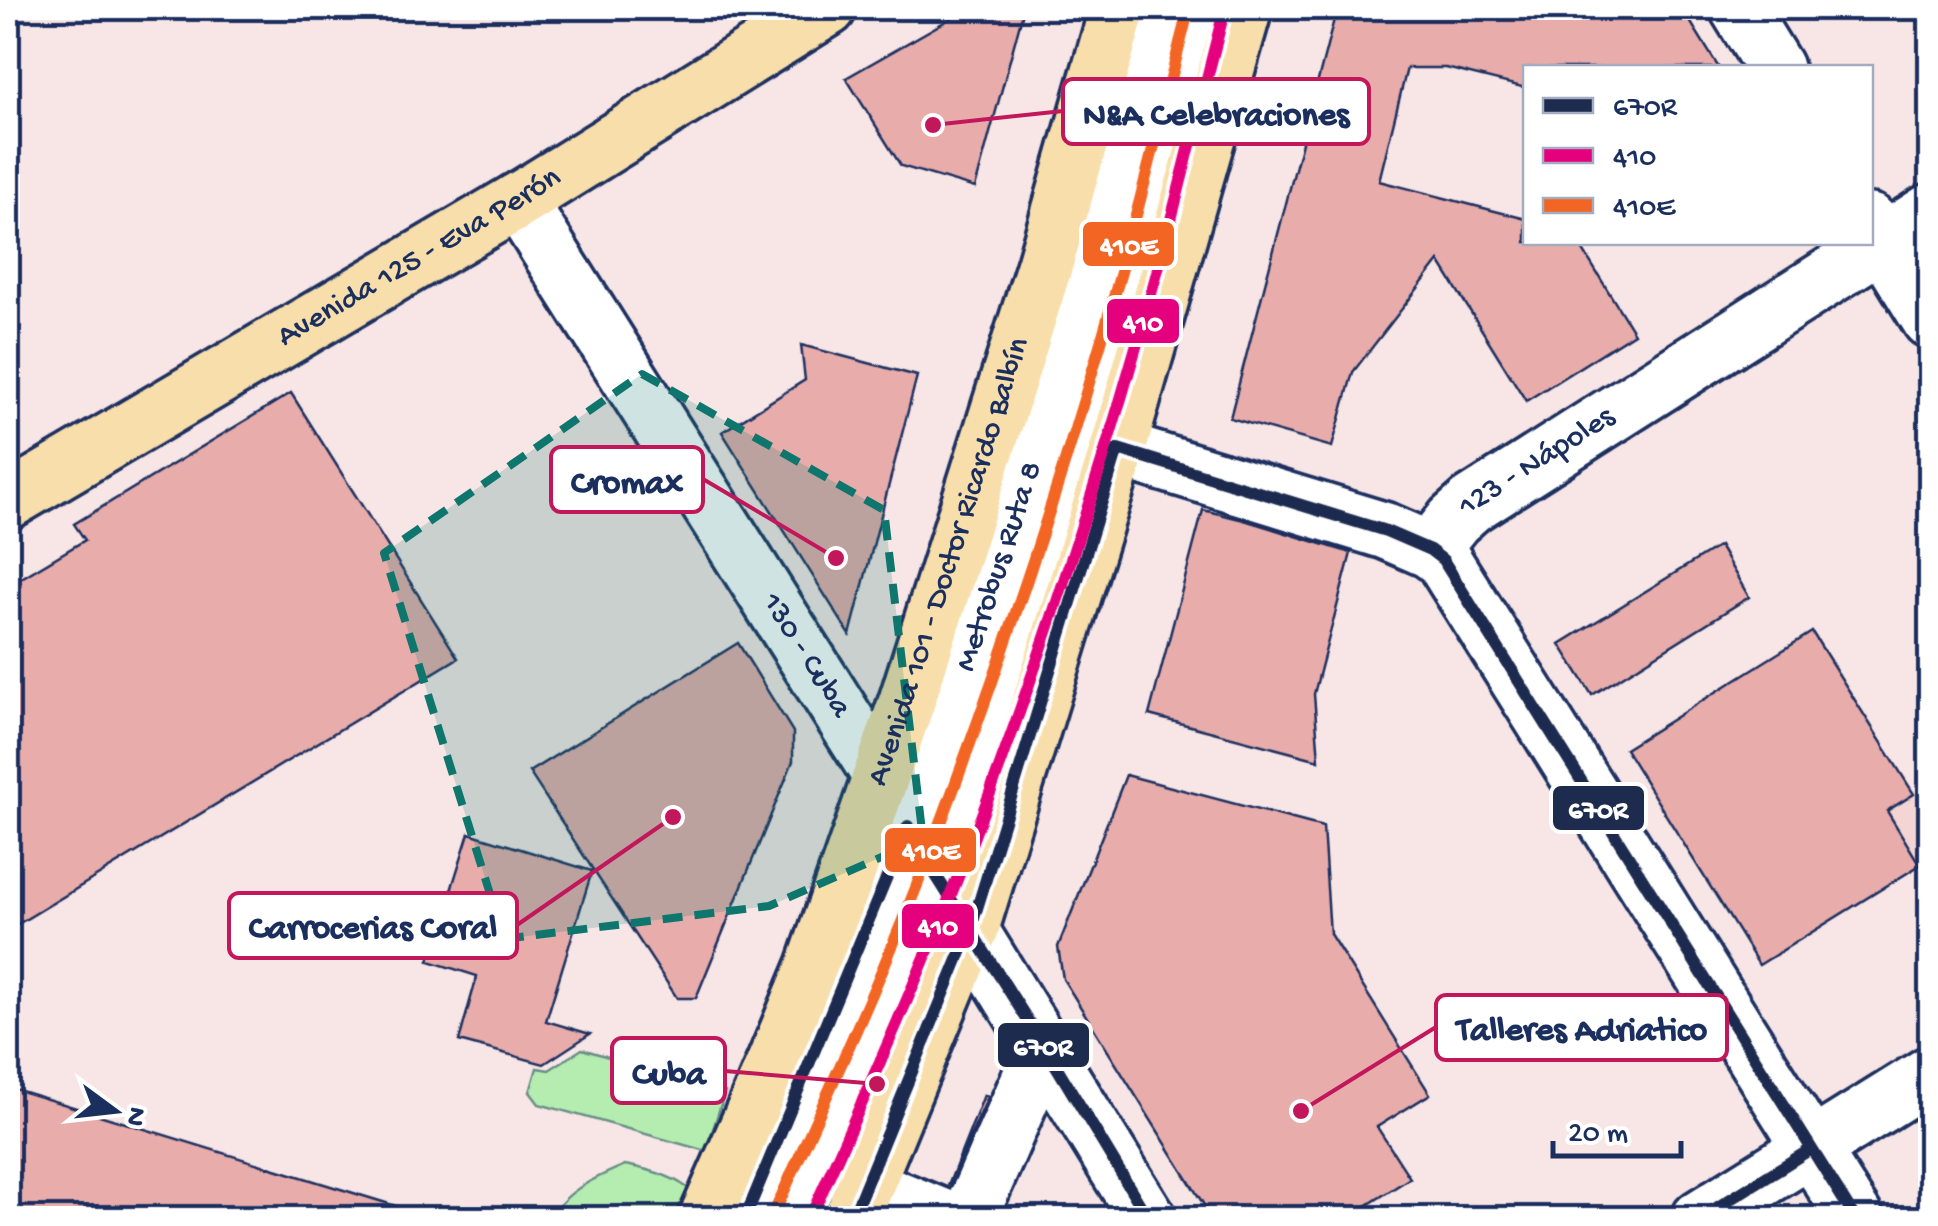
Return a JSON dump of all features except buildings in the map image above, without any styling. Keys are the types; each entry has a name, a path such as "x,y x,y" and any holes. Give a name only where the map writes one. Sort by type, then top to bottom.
{"main road":[{"name":"Avenida 125 - Eva Perón","path":"8,501 518,201 828,8"},
{"name":"Avenida 101 - Doctor Ricardo Balbín","path":"707,1218 814,966 907,701 1045,264 1118,8"},
{"path":"859,1202 970,928 1118,449 1244,8"}],"street":[{"name":"Metrobus Ruta 8","path":"746,1218 948,725 1040,446 1160,8"},
{"name":"Metrobus Ruta 8","path":"791,1218 892,996 977,776 1092,431 1139,270 1206,8"},
{"path":"1738,8 1773,65"},
{"name":"130 - Cuba","path":"518,201 881,776 938,878 1148,1218"},
{"name":"123 - Nápoles","path":"1877,232 1930,212"},
{"path":"1877,232 1930,320"},
{"name":"123 - Nápoles","path":"1118,449 1386,531 1430,550 1471,505 1858,245"},
{"path":"1430,550 1451,572 1855,1218"},
{"path":"969,1218 1044,1046"},
{"path":"1700,1218 1930,1074"},
{"path":"859,1202 944,1218"}],"highlighted area":[{"path":"642,374 884,510 923,839 769,906 504,939 384,553"}],"shaded area":[{"path":"1930,784 1930,881 1887,811"}],"green space":[{"path":"582,1049 725,1092 706,1151 539,1104 530,1092 537,1068 549,1070"},
{"path":"625,1165 670,1177 692,1192 680,1218 552,1218 573,1192"}],"transit line":[{"name":"410E","path":"775,1211 923,870 1015,614 1103,335 1189,8"},
{"name":"410","path":"810,1218 955,885 1048,628 1136,347 1224,12"},
{"name":"670R","path":"852,1218 971,928 1118,449 1386,531 1430,550 1443,560 1855,1218"},
{"name":"670R","path":"745,1218 908,826"},
{"name":"670R","path":"935,874 1148,1218"},
{"name":"670R","path":"1700,1218 1811,1149"}],"place":[{"name":"N&A Celebraciones","path":"933,125"},
{"name":"Cromax","path":"836,558"},
{"name":"Carrocerias Coral","path":"673,817"},
{"name":"Cuba","path":"877,1084"},
{"name":"Talleres Adriatico","path":"1301,1111"}]}
